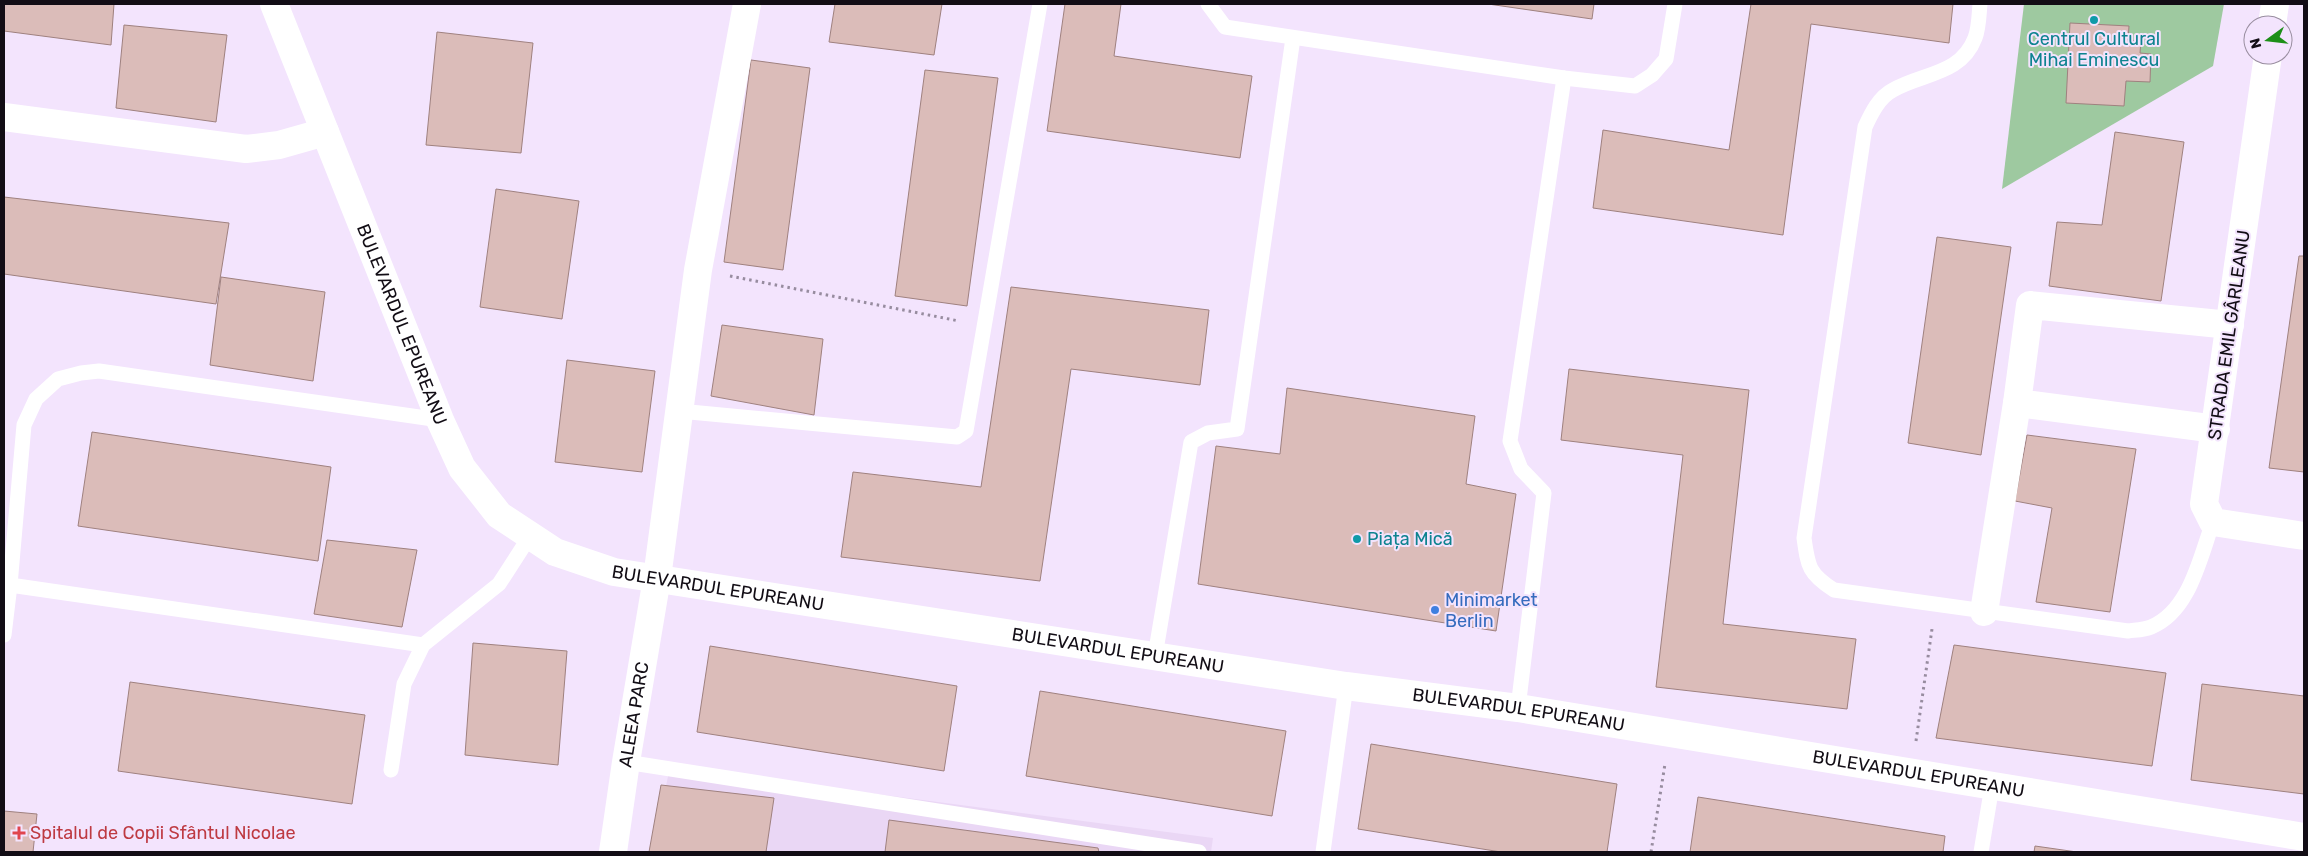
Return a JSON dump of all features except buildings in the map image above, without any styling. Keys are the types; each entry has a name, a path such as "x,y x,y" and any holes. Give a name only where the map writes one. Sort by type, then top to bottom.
{"street":[{"name":"BULEVARDUL EPUREANU","path":"274,4 440,420 462,468 499,515 554,552 606,570 1346,686 1518,708 2304,838"},
{"name":"ALEEA PARC","path":"613,852 657,578 698,270 747,4"},
{"name":"STRADA EMIL GÂRLEANU","path":"2213,522 2204,504 2267,65"},
{"path":"4,117 246,149 279,145 325,132"},
{"path":"1984,612 2017,403 2030,305 2230,326"},
{"path":"2017,403 2216,429"},
{"path":"2213,522 2304,536"}],"lane":[{"path":"679,411 957,437 966,431 1040,4"},
{"path":"1208,4 1224,27 1564,78 1635,86 1652,75 1666,59 1676,4"},
{"path":"1980,4 1976,38 1962,60 1942,72 1914,80 1891,91 1874,109 1865,127 1804,538 1807,560 1817,579 1834,590 1936,606 2128,631 2151,628 2172,613 2190,587 2213,522"},
{"path":"1155,656 1190,442 1208,433 1237,429 1293,38"},
{"path":"1518,708 1544,494 1521,469 1510,441 1564,78"},
{"path":"4,635 24,425 36,400 58,379 99,371 440,420"},
{"path":"391,770 404,684 423,645 499,584 530,536"},
{"path":"10,586 423,645"},
{"path":"1323,852 1346,686"},
{"path":"626,762 1199,852"},
{"path":"1981,852 1992,786"}],"path":[{"path":"698,270 984,326"},
{"path":"1911,773 1936,606"},
{"path":"1651,852 1669,734"}],"shaded area":[{"path":"670,767 1213,838 1211,852 652,852"}],"green space":[{"path":"2024,4 2224,4 2213,66 2002,189"}],"place":[{"name":"Centrul Cultural Mihai Eminescu","path":"2094,20"},
{"name":"Piața Mică","path":"1357,539"},
{"name":"Minimarket Berlin","path":"1435,610"},
{"name":"Spitalul de Copii Sfântul Nicolae","path":"19,833"}]}
